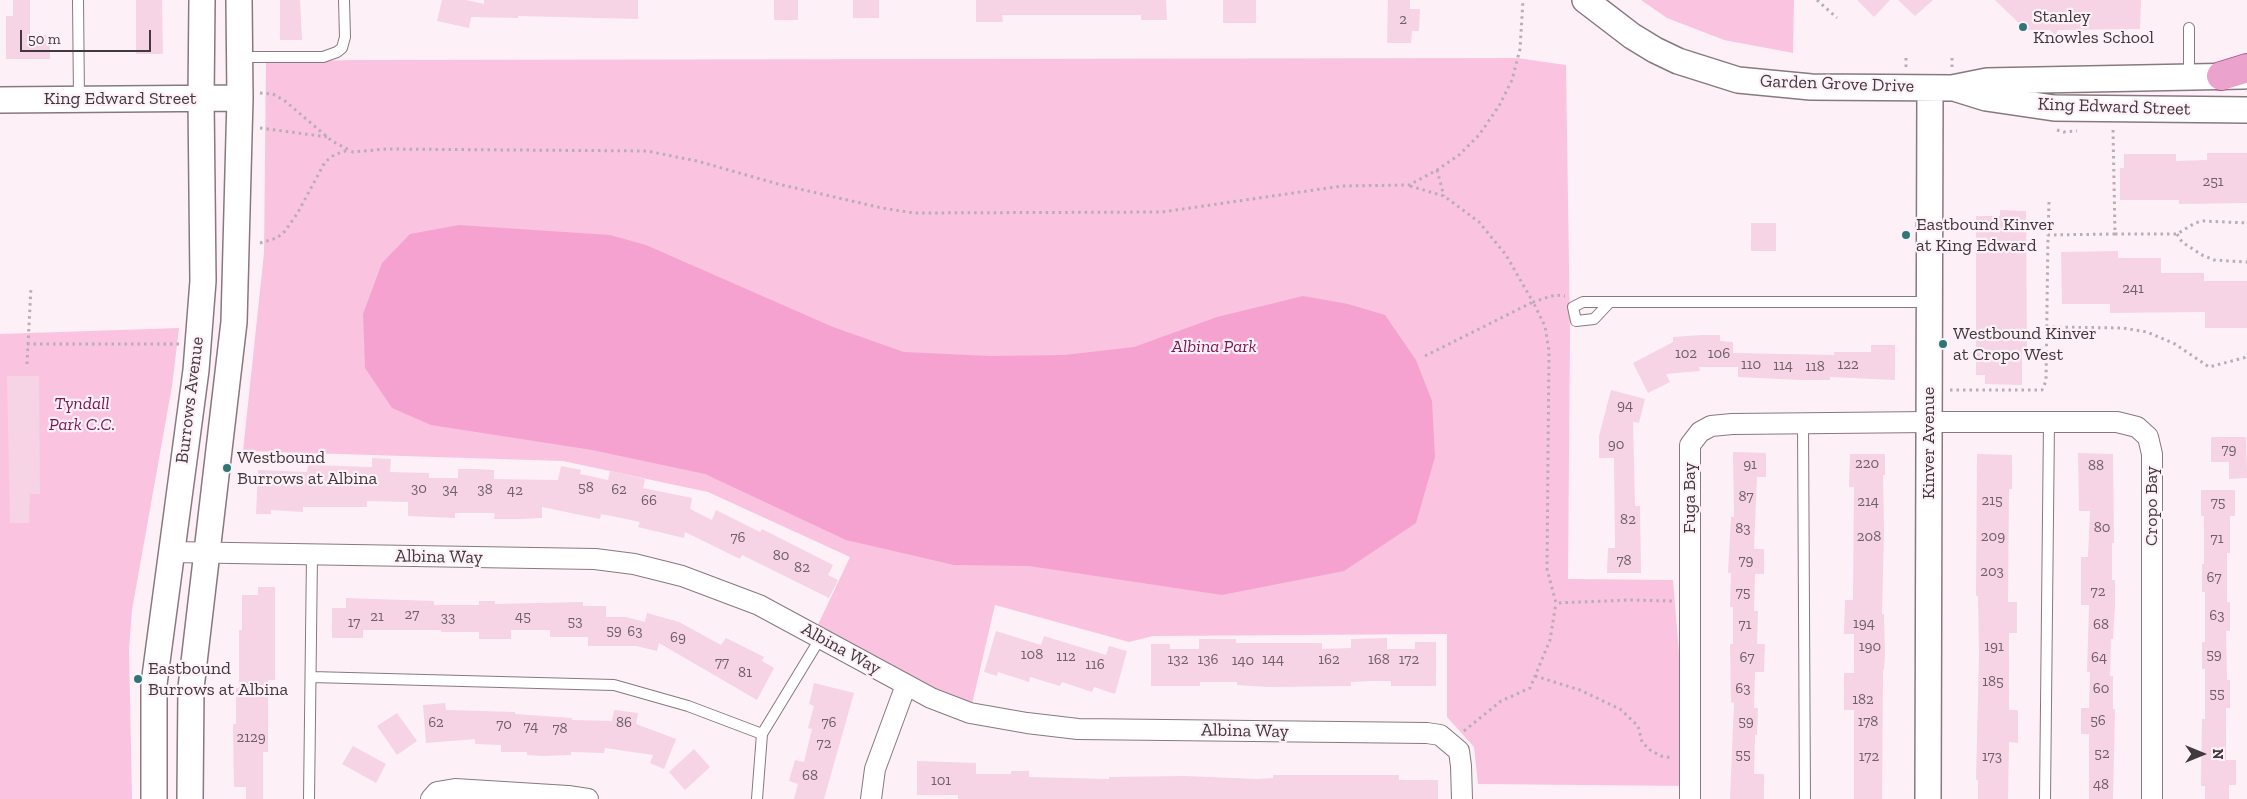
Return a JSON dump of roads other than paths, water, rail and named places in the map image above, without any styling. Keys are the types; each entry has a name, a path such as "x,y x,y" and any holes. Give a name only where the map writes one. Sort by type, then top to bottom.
{"main road":[{"path":"2234,76 2247,68"}],"street":[{"name":"Burrows Avenue","path":"154,799 154,684 196,370 203,281 202,0"},
{"name":"Burrows Avenue","path":"190,799 191,688 234,322 241,56 239,0"},
{"name":"Garden Grove Drive","path":"1585,0 1632,36 1655,50 1678,61 1738,80 1811,87 1941,88"},
{"name":"King Edward Street","path":"1941,88 1987,81 2234,76"},
{"name":"King Edward Street","path":"1941,88 1986,98 2054,108 2247,110"},
{"name":"Kinver Avenue","path":"1928,799 1930,302 1941,88"},
{"name":"King Edward Street","path":"0,100 240,98"},
{"name":"Cropo Bay","path":"1929,422 2118,422 2137,427 2148,438 2152,454 2152,799"},
{"name":"Fuga Bay","path":"1690,799 1690,445 1700,432 1711,426 1732,424 1929,422"},
{"name":"Albina Way","path":"171,552 312,556 594,559 634,564 682,576 759,605 822,637 931,698 970,713 1026,723 1078,728 1427,733 1440,735 1458,751 1461,766 1462,799"},
{"path":"871,799 875,769 906,684"},
{"path":"431,799 438,792 455,789 534,797 568,796 588,799"}],"lane":[{"path":"78,0 79,99"},
{"path":"241,56 322,57 337,52 342,48 345,36 344,0"},
{"path":"2188,28 2189,77"},
{"path":"1610,302 1594,319 1576,321 1573,307 1582,302 1610,302 1930,302"},
{"path":"2045,799 2049,422"},
{"path":"1803,423 1805,799"},
{"path":"309,799 312,556"},
{"path":"757,799 762,734 822,637"},
{"path":"310,677 614,684 688,706 762,734"}],"place":[{"name":"Stanley Knowles School","path":"2023,27"},
{"name":"Eastbound Kinver at King Edward","path":"1906,235"},
{"name":"Westbound Kinver at Cropo West","path":"1943,344"},
{"name":"Westbound Burrows at Albina","path":"227,468"},
{"name":"Eastbound Burrows at Albina","path":"138,679"}],"park label":[{"name":"Albina Park","path":"1214,347"},
{"name":"Tyndall Park C.C.","path":"82,414"}]}
